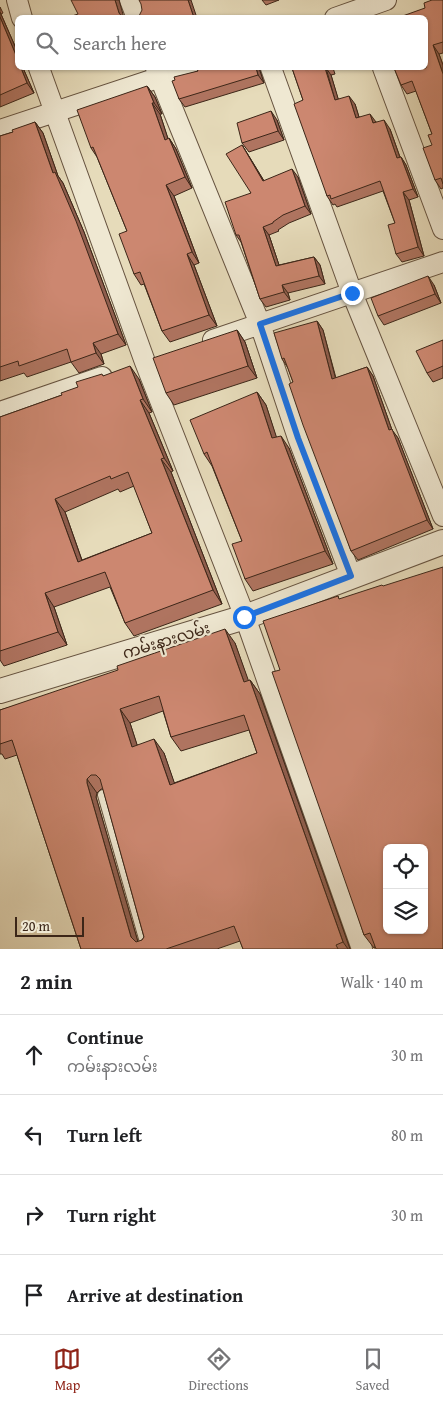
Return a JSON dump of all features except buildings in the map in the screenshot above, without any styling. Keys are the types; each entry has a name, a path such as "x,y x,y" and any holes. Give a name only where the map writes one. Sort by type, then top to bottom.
{"street":[{"path":"16,0 21,15"},
{"path":"130,0 136,15"},
{"path":"343,15 386,0"},
{"path":"41,70 138,364 244,617 362,949"},
{"path":"0,130 55,113 158,72 173,70"},
{"path":"273,70 352,293 443,516"},
{"path":"384,70 443,229"},
{"path":"158,72 260,324 298,438 351,576"},
{"path":"198,344 443,262"},
{"path":"0,412 138,364"},
{"name":"ကမ်းနားလမ်း","path":"0,691 244,617 443,542"}],"lane":[{"path":"103,795 147,949"}],"route":[{"path":"244,617 351,576 298,438 260,324 352,293"}]}
